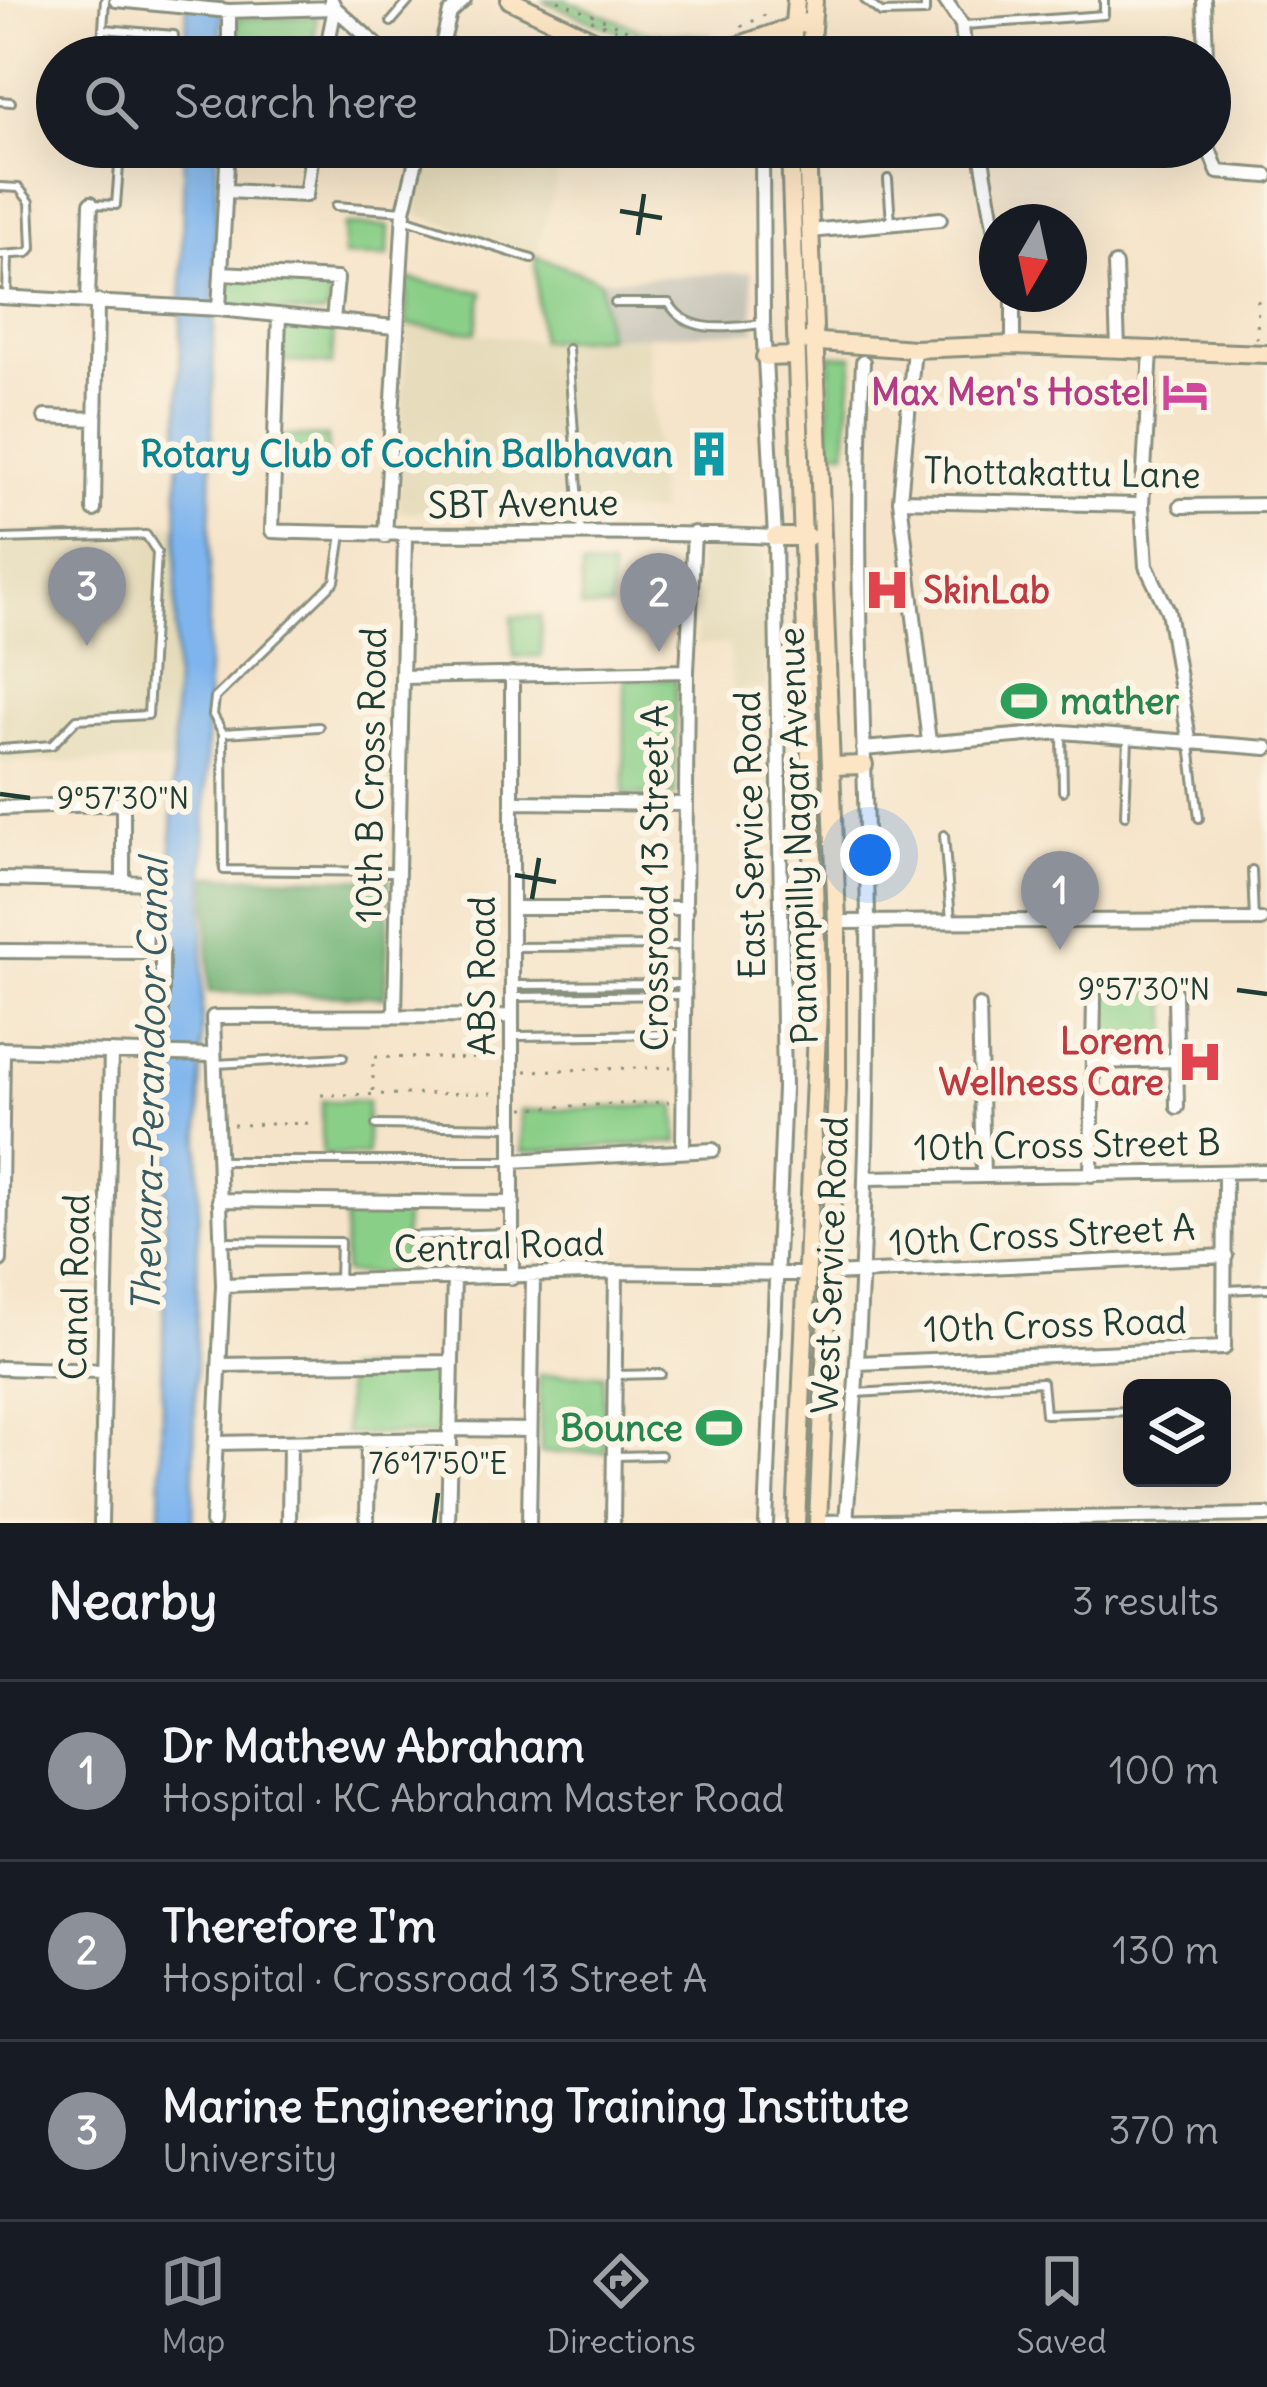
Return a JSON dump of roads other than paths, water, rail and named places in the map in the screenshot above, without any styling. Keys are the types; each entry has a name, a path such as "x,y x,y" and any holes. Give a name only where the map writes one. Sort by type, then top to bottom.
{"street":[{"path":"116,0 333,4 367,36"},
{"path":"444,36 450,13 464,0"},
{"path":"510,0 580,36"},
{"path":"792,36 796,0"},
{"path":"811,36 814,0"},
{"path":"945,0 963,36"},
{"path":"1204,0 1205,36"},
{"path":"329,36 333,4"},
{"path":"229,5 229,36"},
{"path":"756,36 812,20"},
{"path":"219,309 228,168"},
{"path":"227,191 306,195 310,168"},
{"path":"385,536 385,422 403,214 414,168"},
{"name":"East Service Road","path":"762,168 763,324 775,537 784,1088 766,1523"},
{"name":"Panampilly Nagar Avenue","path":"791,168 811,537 818,1007 796,1522"},
{"name":"Panampilly Nagar Avenue","path":"801,346 809,231 808,168"},
{"path":"984,168 990,204"},
{"path":"1216,168 1218,172 1267,176"},
{"path":"91,203 94,510"},
{"path":"809,231 940,219"},
{"path":"1115,265 1118,349"},
{"path":"221,273 337,279 333,320"},
{"path":"3,297 219,309 394,327"},
{"path":"1012,345 1013,312"},
{"name":"SBT Avenue","path":"279,315 272,531 405,537 581,531 775,537"},
{"path":"765,357 801,346 1012,345 1262,354"},
{"path":"914,349 899,500 929,742"},
{"path":"1151,351 1142,505 1146,566 1168,610 1190,745"},
{"name":"West Service Road","path":"846,1522 867,1178 868,922 855,502 863,362"},
{"path":"45,417 94,419"},
{"name":"Thottakattu Lane","path":"899,500 1142,505"},
{"name":"Thottakattu Lane","path":"1181,506 1267,506"},
{"name":"Crossroad 13 Street A","path":"683,1151 687,671 694,533"},
{"name":"10th B Cross Road","path":"394,1014 405,537"},
{"path":"775,537 811,537"},
{"name":"Panampilly Nagar Avenue","path":"811,537 832,766 837,922 831,1274 818,1522"},
{"path":"404,677 687,671"},
{"name":"ABS Road","path":"512,674 512,1278"},
{"path":"832,766 929,742 1062,732 1267,748"},
{"path":"512,802 685,804"},
{"path":"0,808 123,803 123,882"},
{"path":"0,879 148,884 145,952"},
{"path":"512,908 686,908"},
{"path":"837,922 1258,920"},
{"path":"0,950 162,952 162,1052"},
{"path":"1175,993 1177,1107"},
{"path":"1091,1175 1094,997"},
{"path":"979,1006 983,1175"},
{"path":"212,1523 223,1285 213,1017 512,1016"},
{"path":"0,1260 1,1049 162,1052 212,1060"},
{"name":"Canal Road","path":"101,1523 111,1052"},
{"path":"1094,1062 1174,1060"},
{"path":"512,1161 713,1150"},
{"name":"10th Cross Street B","path":"867,1178 1267,1171"},
{"name":"10th Cross Road","path":"857,1363 1224,1348 1226,1173"},
{"path":"219,1200 513,1203"},
{"name":"10th Cross Street A","path":"861,1274 1226,1256"},
{"path":"613,1523 616,1272"},
{"name":"Central Road","path":"223,1285 616,1272 807,1274"},
{"path":"807,1274 861,1274"},
{"path":"530,1523 533,1276"},
{"path":"448,1523 454,1278"},
{"path":"220,1365 450,1362"},
{"path":"0,1368 102,1371"},
{"path":"215,1443 530,1430"},
{"path":"368,1440 368,1523"},
{"path":"290,1442 290,1523"},
{"path":"796,1522 1202,1521 1267,1515"}],"lane":[{"path":"103,36 105,0"},
{"path":"391,22 410,0"},
{"path":"865,0 881,13 925,12 925,0"},
{"path":"962,26 1104,15 1104,0"},
{"path":"104,29 174,36"},
{"path":"0,101 11,102"},
{"path":"91,203 116,205 119,168"},
{"path":"888,179 891,223"},
{"path":"0,187 19,188 30,202 32,248 28,253 4,255 3,297"},
{"path":"336,206 403,214 532,259"},
{"path":"615,304 669,303 684,322 695,326 763,324"},
{"path":"568,350 581,531"},
{"path":"749,385 767,384"},
{"path":"341,534 335,581 214,698 213,715 223,733 224,870 400,872"},
{"path":"0,539 146,535 157,552 148,715 77,719 52,745 0,749"},
{"path":"223,733 319,728"},
{"path":"1062,732 1063,791"},
{"path":"1125,815 1128,734"},
{"path":"1190,745 1199,818"},
{"path":"944,835 951,924"},
{"path":"1252,870 1258,920"},
{"path":"512,947 685,946"},
{"path":"512,991 684,990"},
{"path":"512,1036 684,1034"},
{"path":"212,1060 343,1057"},
{"path":"376,1126 512,1126"},
{"path":"216,1161 512,1161"},
{"path":"409,1236 513,1233"},
{"path":"222,1241 340,1242 339,1281"},
{"path":"1227,1290 1267,1288"},
{"path":"615,1376 661,1374"},
{"path":"856,1393 1042,1382 1045,1414 1123,1411"},
{"path":"614,1456 661,1455"}],"water":[{"path":"187,0 222,0 221,36 186,36"},
{"name":"Thevara-Perandoor Canal","path":"184,168 217,168 193,1523 160,1523"}],"place":[{"name":"Max Men's Hostel","path":"1185,392"},
{"name":"Rotary Club of Cochin Balbhavan","path":"709,454"},
{"name":"SkinLab","path":"887,590"},
{"name":"Marine Engineering Training Institute","path":"87,646"},
{"name":"Therefore I'm","path":"659,652"},
{"name":"mather","path":"1024,701"},
{"name":"Dr Mathew Abraham","path":"1060,950"},
{"name":"Lorem Wellness Care","path":"1200,1062"},
{"name":"Bounce","path":"719,1428"}]}
